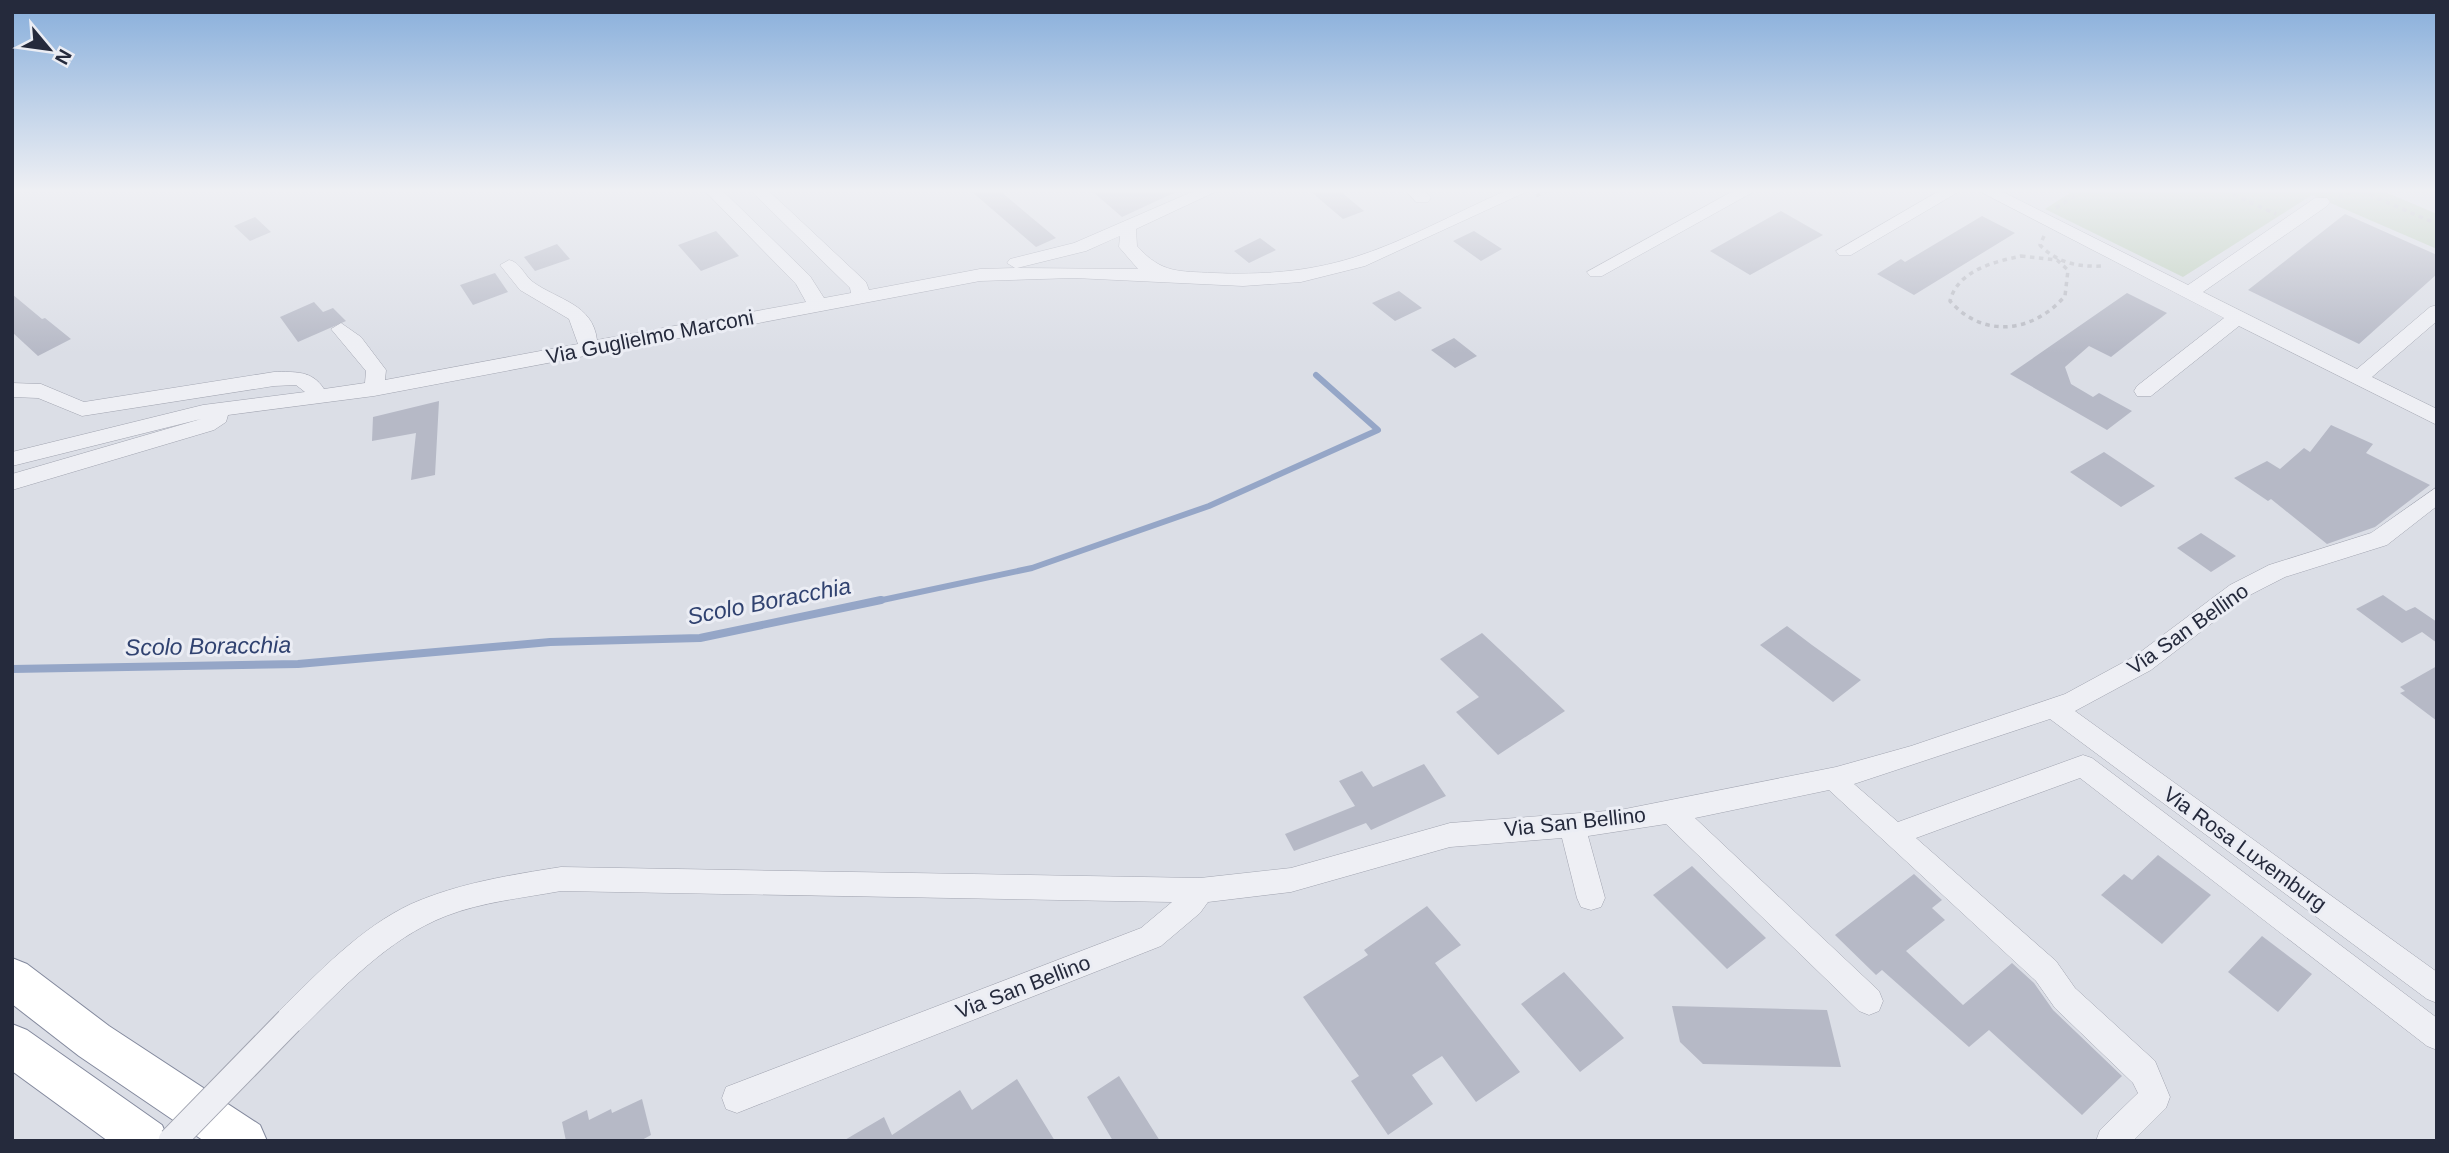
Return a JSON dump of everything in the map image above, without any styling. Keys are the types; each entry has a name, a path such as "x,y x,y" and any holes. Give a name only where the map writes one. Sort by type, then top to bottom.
{"highway":[{"path":"12,978 94,1041 244,1141"},
{"path":"12,1045 146,1141"}],"street":[{"path":"768,245 803,279 814,295 816,304"},
{"path":"816,245 859,286 861,296"},
{"name":"Via Guglielmo Marconi","path":"980,275 1002,266 1086,245"},
{"name":"Via Guglielmo Marconi","path":"12,459 166,419 232,407 319,398 980,275 1071,272 1109,245"},
{"path":"1129,245 1135,257 1145,266 1169,277"},
{"path":"1080,247 1068,256 1071,272 1243,280 1324,272 1401,245"},
{"path":"1596,272 1647,245"},
{"path":"1845,251 1856,245"},
{"path":"2094,245 2437,418"},
{"path":"2189,293 2256,245"},
{"path":"509,265 526,286 562,302 582,322 588,336 588,349"},
{"path":"2358,379 2437,311"},
{"path":"2144,391 2238,318"},
{"path":"341,329 376,370 374,388"},
{"path":"12,390 41,391 82,409 131,403 209,387 292,377 310,383 319,398"},
{"path":"12,482 207,425 232,407"},
{"name":"Via San Bellino","path":"737,1098 1151,937 1190,904 1200,890 1291,880 1450,835 1620,821 1836,778 1911,757 2074,701 2143,663 2238,592 2277,571 2379,540 2437,495"},
{"name":"Via Rosa Luxemburg","path":"2053,708 2437,989"},
{"path":"1894,835 2083,766 2437,1036"},
{"path":"1836,778 1842,789 2046,971 2065,998 2144,1072 2155,1097 2111,1141"},
{"path":"1674,810 1671,813 1869,1001"},
{"path":"2172,834 2194,812"},
{"path":"1572,825 1591,898"},
{"path":"172,1141 289,1021 386,934 438,906 487,891 561,880 1200,890"}],"path":[{"path":"2040,245 2040,245 2057,260 2068,270 2070,282 2066,295 2039,315 2004,330 1990,327 1966,315 1950,301 1954,286 2003,259 2021,256 2057,260 2091,267 2107,262"}],"green space":[{"path":"2118,245 2234,245 2183,277"}],"building":[{"path":"558,245 570,259 535,271 524,257"},
{"path":"678,245 729,245 739,256 701,271"},
{"path":"1246,245 1269,245 1276,250 1249,263 1234,251"},
{"path":"1458,245 1495,245 1502,249 1481,261"},
{"path":"1721,245 1805,245 1750,275 1710,251"},
{"path":"1934,245 1996,245 1914,295 1877,274 1901,259 1905,262"},
{"path":"2306,245 2414,245 2437,255 2437,274 2359,344 2248,290"},
{"path":"495,273 508,292 473,305 460,285"},
{"path":"1399,291 1422,308 1395,321 1372,303"},
{"path":"2127,293 2167,313 2111,357 2089,346 2065,367 2071,384 2093,397 2099,393 2132,411 2107,430 2010,374"},
{"path":"12,294 71,339 38,356 12,332"},
{"path":"314,302 323,312 333,308 346,321 298,342 280,317"},
{"path":"1454,338 1477,356 1455,368 1431,350"},
{"path":"439,401 435,475 411,480 416,433 372,441 373,417"},
{"path":"2331,425 2373,444 2366,453 2430,485 2375,527 2327,544 2271,499 2268,501 2234,478 2267,461 2280,469 2304,448 2310,452"},
{"path":"2104,452 2155,486 2121,507 2070,472"},
{"path":"2201,533 2236,556 2211,572 2177,548"},
{"path":"2383,595 2406,611 2415,607 2437,622 2437,643 2422,632 2402,643 2356,609"},
{"path":"1787,626 1861,680 1833,702 1760,645"},
{"path":"1482,633 1565,711 1498,755 1456,712 1479,697 1440,659"},
{"path":"2437,666 2437,721 2400,693 2405,691 2400,687"},
{"path":"1424,764 1446,796 1371,830 1366,823 1294,851 1285,834 1355,806 1339,781 1362,771 1373,787"},
{"path":"2158,855 2211,895 2162,944 2101,895 2124,874 2132,880"},
{"path":"1692,866 1766,938 1727,969 1653,895"},
{"path":"1914,874 1942,900 1932,908 1945,920 1906,951 1963,1005 2012,963 2034,983 2053,1010 2122,1076 2082,1115 1989,1030 1969,1047 1882,970 1876,975 1835,935"},
{"path":"1427,906 1461,945 1435,963 1520,1072 1476,1102 1442,1056 1412,1075 1433,1104 1388,1135 1351,1081 1359,1076 1303,997 1368,955 1364,950"},
{"path":"2262,936 2312,974 2278,1012 2228,972"},
{"path":"1564,972 1624,1038 1580,1072 1521,1004"},
{"path":"1672,1006 1827,1010 1841,1067 1703,1064 1680,1042"},
{"path":"1119,1076 1160,1141 1113,1141 1087,1097"},
{"path":"1017,1079 1055,1141 843,1141 884,1117 892,1135 960,1090 972,1110"},
{"path":"642,1099 651,1135 640,1141 566,1141 562,1122 587,1110 589,1120 611,1109 612,1113"}],"waterway":[{"name":"Scolo Boracchia","path":"873,602 1032,568 1209,506 1378,430 1316,375"},
{"name":"Scolo Boracchia","path":"12,669 298,664 550,642 700,638 881,600"}]}
